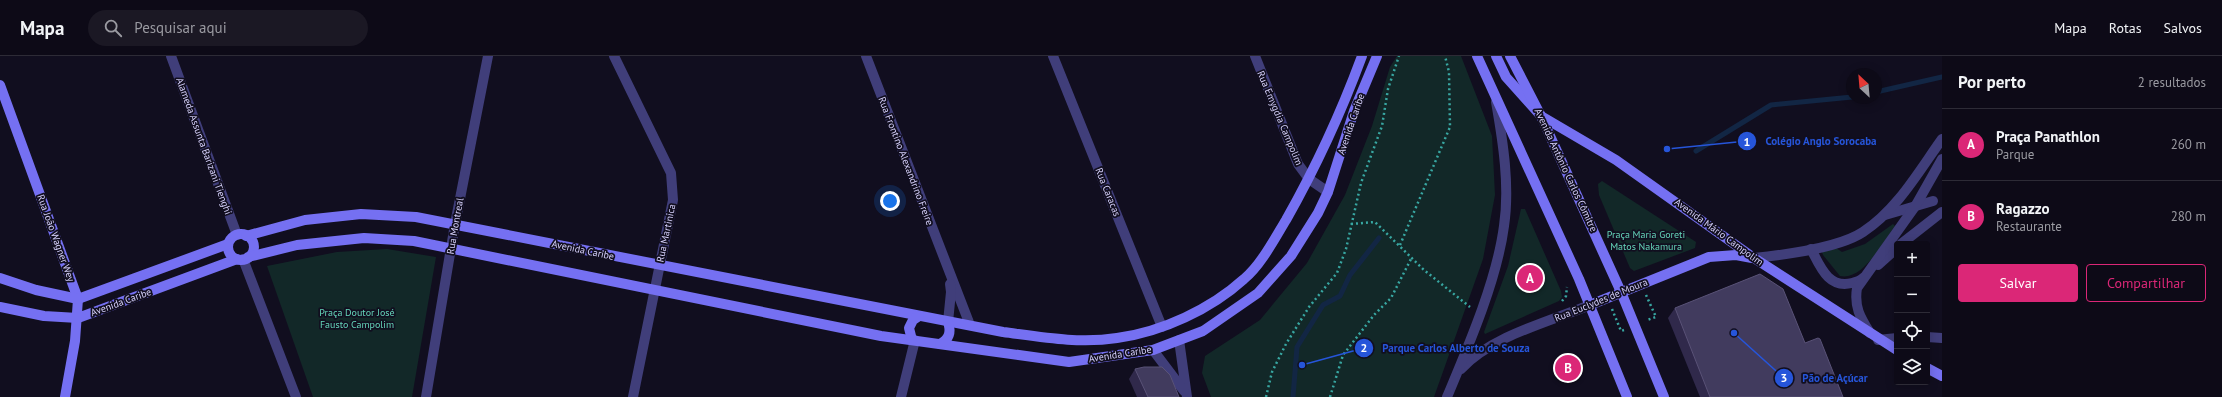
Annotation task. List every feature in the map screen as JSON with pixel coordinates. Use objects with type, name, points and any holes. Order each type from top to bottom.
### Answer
[{"type":"street","name":"Alameda Assunta Barizani Tienghi","points":[[171,56],[241,235]]},
{"type":"street","name":"Rua Montreal","points":[[426,397],[451,249],[488,56]]},
{"type":"street","name":"Rua Martinica","points":[[614,56],[671,174],[673,200],[633,397]]},
{"type":"street","name":"Rua Frontino Alexandrino Freire","points":[[866,56],[970,325]]},
{"type":"street","name":"Rua Caracas","points":[[1053,56],[1162,327]]},
{"type":"street","name":"Rua Emygdia Campolim","points":[[1254,56],[1298,164],[1309,179]]},
{"type":"street","name":"Avenida Caribe","points":[[241,235],[305,220],[361,214],[416,217],[659,266],[1003,332],[1069,341],[1118,338],[1162,327],[1196,313],[1245,279],[1272,243],[1309,179],[1345,101],[1362,56]]},
{"type":"street","name":"Avenida Caribe","points":[[0,307],[44,316],[78,318],[243,259],[297,245],[364,238],[414,241],[881,336],[1069,362],[1153,350],[1203,331],[1258,293],[1291,256],[1318,213],[1328,192],[1354,111],[1377,56]]},
{"type":"street","points":[[1477,56],[1579,279],[1627,397]]},
{"type":"street","points":[[1496,56],[1506,77],[1541,116]]},
{"type":"street","name":"Avenida Antônio Carlos Cômitre","points":[[1510,56],[1541,116],[1621,292],[1664,397]]},
{"type":"street","name":"Rua João Wagner Wey","points":[[0,85],[78,299],[78,318],[65,397]]},
{"type":"street","points":[[1447,397],[1479,315],[1495,267],[1504,226],[1506,186],[1502,135],[1496,98]]},
{"type":"street","name":"Avenida Mário Campolim","points":[[1541,116],[1616,160],[1754,258],[1874,337],[1895,349]]},
{"type":"street","points":[[1754,258],[1790,254],[1811,249],[1852,237],[1863,232],[1895,204],[1942,139]]},
{"type":"street","points":[[1894,338],[1874,337],[1857,311],[1855,300],[1860,281],[1916,206],[1942,159]]},
{"type":"street","points":[[1309,179],[1328,192]]},
{"type":"street","points":[[1928,185],[1928,194],[1938,200]]},
{"type":"street","points":[[1883,215],[1938,200]]},
{"type":"street","points":[[1905,241],[1942,212]]},
{"type":"street","points":[[243,259],[252,252],[253,244],[241,235],[228,244],[229,252],[243,259],[296,397]]},
{"type":"street","name":"Avenida Caribe","points":[[0,278],[36,290],[78,299],[228,244]]},
{"type":"street","points":[[1811,249],[1827,277],[1834,283],[1848,284],[1860,281],[1894,251]]},
{"type":"street","name":"Rua Euclydes de Moura","points":[[1458,371],[1472,356],[1488,346],[1709,257],[1736,255],[1754,258]]},
{"type":"street","name":"Rua Frontino Alexandrino Freire","points":[[947,265],[951,292],[948,322]]},
{"type":"street","points":[[901,397],[914,340],[909,328],[912,320],[919,316]]},
{"type":"street","points":[[940,344],[949,336],[950,328],[948,322]]},
{"type":"street","points":[[1930,337],[1942,338]]},
{"type":"street","points":[[1180,340],[1186,394]]},
{"type":"street","points":[[1153,350],[1186,394]]},
{"type":"street","points":[[1930,370],[1942,376]]},
{"type":"path","points":[[1266,397],[1272,372],[1286,344],[1309,307],[1337,273],[1346,249],[1361,184],[1382,126],[1388,89],[1399,56]]},
{"type":"path","points":[[1400,245],[1450,127],[1449,72],[1445,56]]},
{"type":"path","points":[[1351,224],[1375,222],[1412,257],[1479,315]]},
{"type":"path","points":[[1330,397],[1343,355],[1374,315],[1391,298],[1412,257]]},
{"type":"path","points":[[1555,319],[1551,309],[1566,296],[1567,286],[1579,279]]},
{"type":"path","points":[[1635,325],[1656,317],[1641,284]]},
{"type":"green space","points":[[1397,56],[1461,56],[1492,136],[1495,195],[1483,259],[1434,397],[1211,397],[1202,373],[1205,356],[1260,320],[1307,263],[1345,195],[1372,126],[1390,67]]},
{"type":"green space","name":"Praça Maria Goreti Matos Nakamura","points":[[1602,181],[1696,242],[1695,248],[1634,271],[1630,268],[1599,195],[1598,184]]},
{"type":"green space","points":[[1521,209],[1525,209],[1561,291],[1562,297],[1559,301],[1485,334],[1484,332],[1508,266]]},
{"type":"green space","points":[[1893,224],[1895,226],[1872,259],[1857,273],[1848,276],[1840,276],[1823,255],[1822,252],[1836,248],[1842,252],[1865,244]]},
{"type":"green space","name":"Praça Doutor José Fausto Campolim","points":[[387,249],[436,257],[412,397],[313,397],[267,266],[337,252]]},
{"type":"building","points":[[1760,274],[1783,289],[1805,343],[1818,338],[1820,339],[1843,397],[1710,397],[1675,308]]},
{"type":"building","points":[[1144,367],[1162,367],[1170,375],[1179,397],[1148,397],[1135,369]]},
{"type":"waterway","points":[[1882,91],[1942,77]]},
{"type":"waterway","points":[[1696,151],[1771,105],[1846,98]]},
{"type":"waterway","points":[[1293,397],[1297,347],[1323,305],[1340,296],[1350,275],[1379,238]]},
{"type":"place","name":"Colégio Anglo Sorocaba","points":[[1667,149]]},
{"type":"place","name":"Praça Panathlon","points":[[1530,278]]},
{"type":"place","name":"Pão de Açúcar","points":[[1734,333]]},
{"type":"place","name":"Parque Carlos Alberto de Souza","points":[[1302,365]]},
{"type":"place","name":"Ragazzo","points":[[1568,368]]}]
